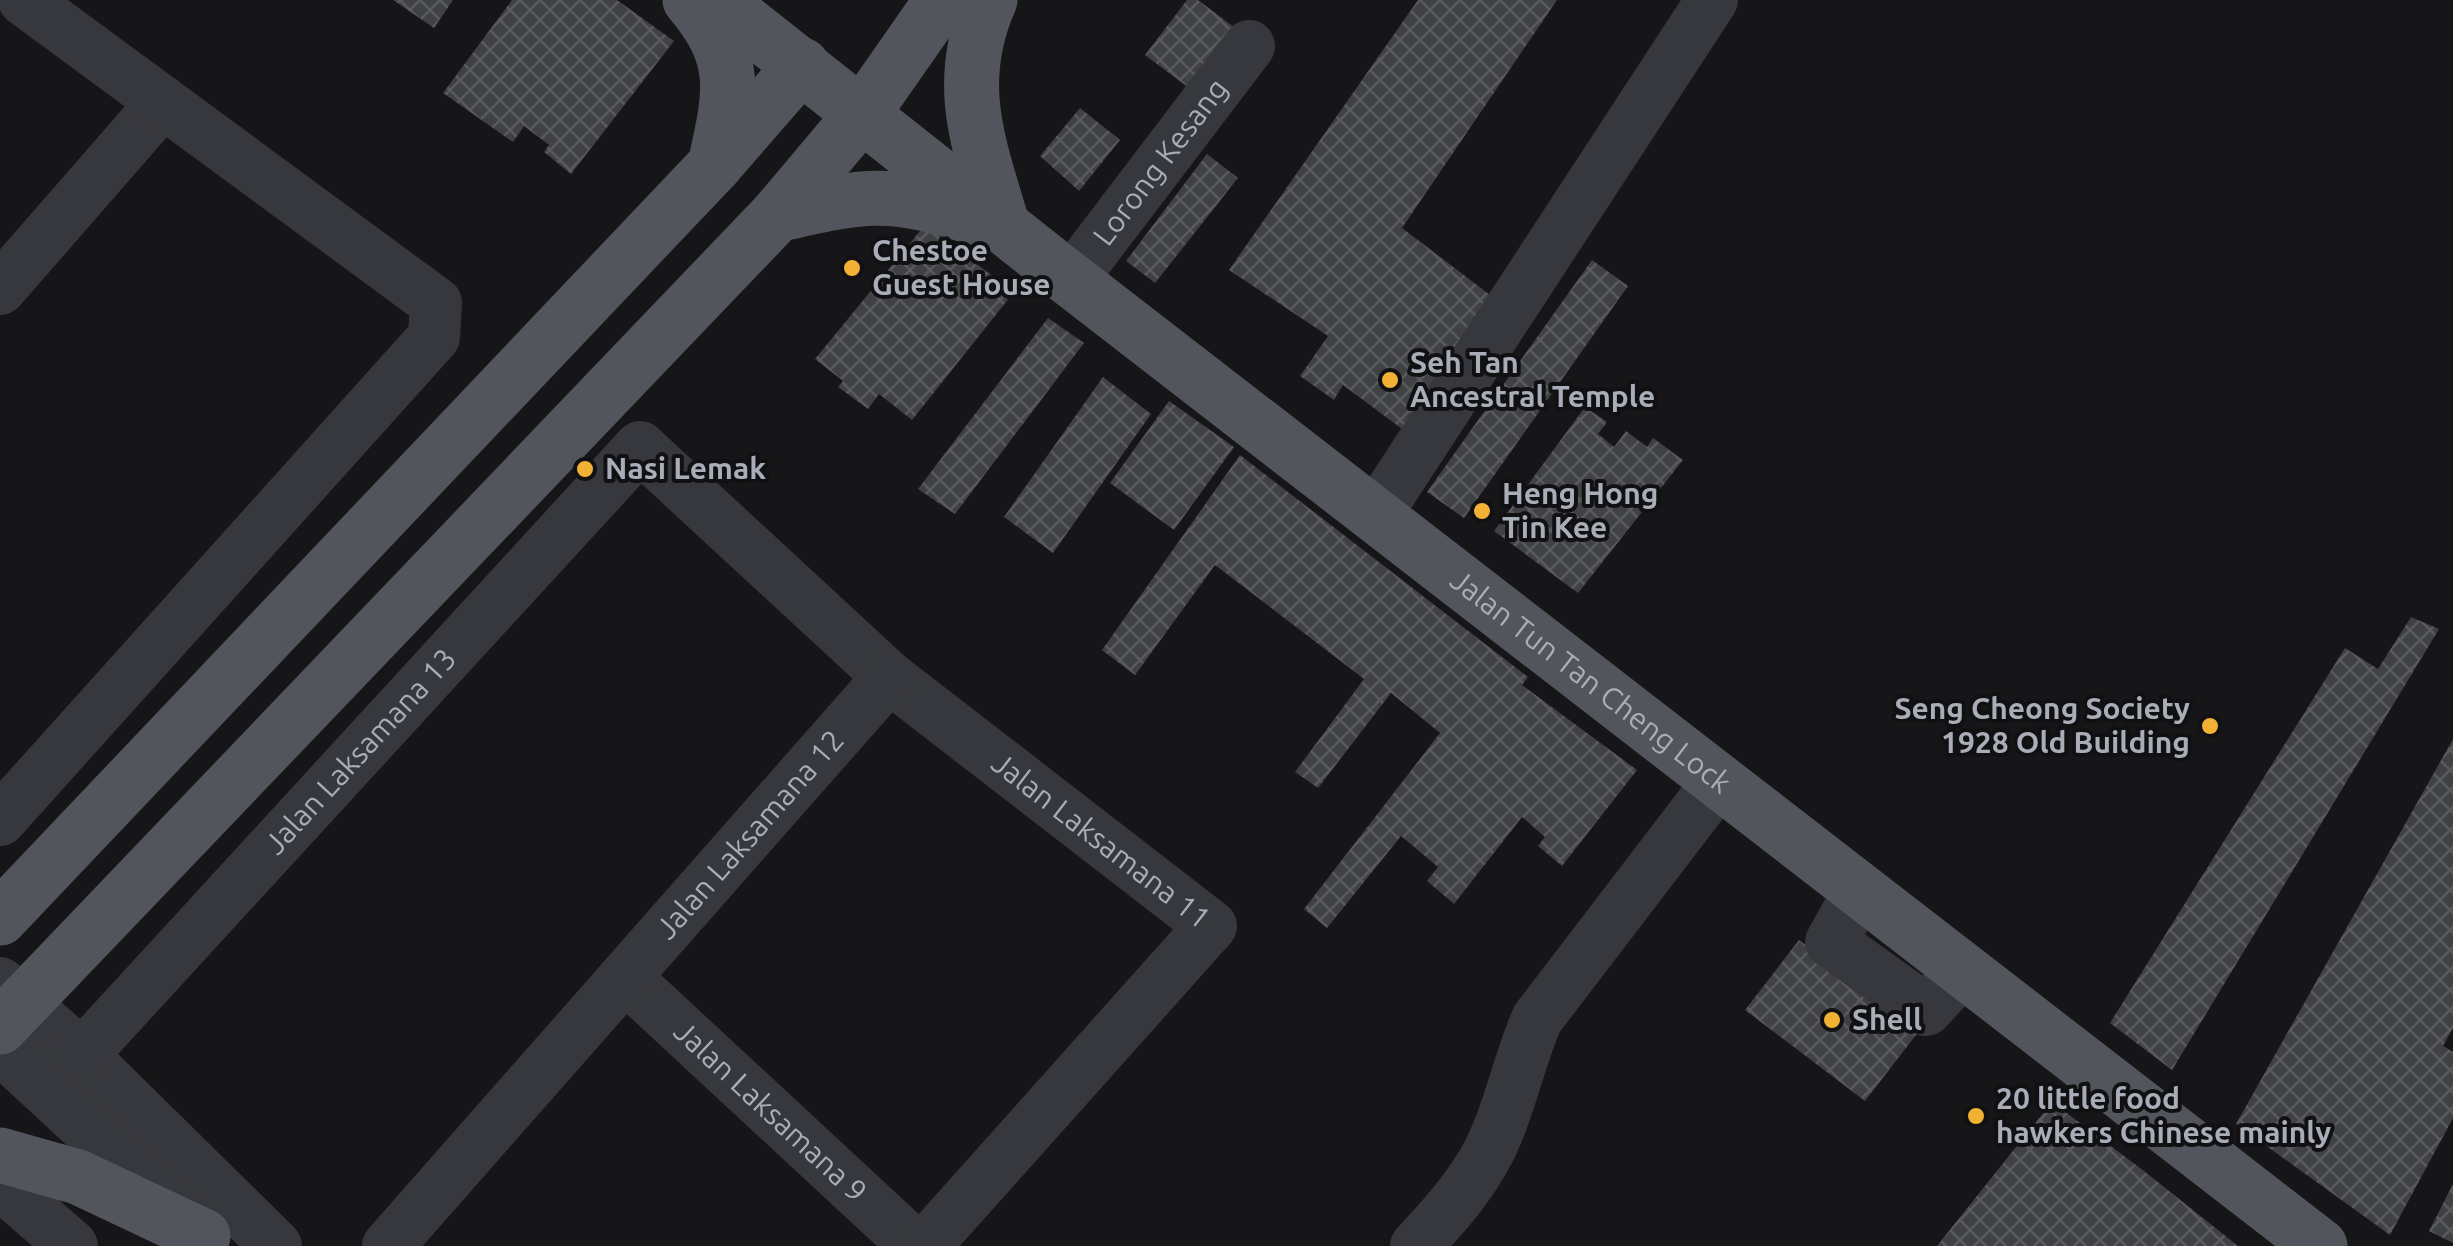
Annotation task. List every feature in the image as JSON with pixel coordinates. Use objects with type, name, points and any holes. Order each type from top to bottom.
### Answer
[{"type":"main road","points":[[690,0],[716,31],[727,71],[726,114],[715,164]]},
{"type":"main road","name":"Jalan Tun Tan Cheng Lock","points":[[718,0],[1003,228],[2320,1246]]},
{"type":"main road","points":[[6,1015],[776,215],[864,113],[942,0]]},
{"type":"main road","points":[[990,0],[976,33],[969,76],[973,124],[1003,228]]},
{"type":"main road","points":[[0,918],[715,164],[802,65]]},
{"type":"main road","points":[[776,215],[878,196],[916,199],[1003,228]]},
{"type":"main road","points":[[4,1180],[78,1177],[210,1241]]},
{"type":"street","points":[[0,820],[434,337],[436,303],[24,0]]},
{"type":"street","points":[[1375,516],[1712,0]]},
{"type":"street","name":"Lorong Kesang","points":[[1071,280],[1250,46]]},
{"type":"street","points":[[0,289],[163,102]]},
{"type":"street","name":"Jalan Laksamana 13","points":[[82,1055],[640,447],[888,677]]},
{"type":"street","name":"Jalan Laksamana 12","points":[[388,1246],[888,677]]},
{"type":"street","name":"Jalan Laksamana 11","points":[[888,677],[1211,926],[925,1246]]},
{"type":"street","points":[[1444,1236],[1498,1131],[1519,1058],[1537,1019],[1719,781]]},
{"type":"street","name":"Jalan Laksamana 9","points":[[625,977],[915,1246]]},
{"type":"street","points":[[6,1015],[82,1055],[276,1246]]},
{"type":"street","points":[[6,1015],[210,1241]]},
{"type":"street","points":[[4,1180],[72,1246]]},
{"type":"building","points":[[393,0],[453,0],[434,28]]},
{"type":"building","points":[[512,0],[617,0],[674,41],[571,174],[544,152],[549,145],[524,126],[513,142],[443,93]]},
{"type":"building","points":[[1187,0],[1198,0],[1243,34],[1197,94],[1145,55]]},
{"type":"building","points":[[1418,0],[1557,0],[1402,228],[1498,301],[1402,429],[1343,385],[1334,400],[1300,376],[1328,336],[1229,270]]},
{"type":"building","points":[[1080,108],[1120,140],[1079,191],[1040,156]]},
{"type":"building","points":[[1207,154],[1238,178],[1155,283],[1126,261]]},
{"type":"building","points":[[925,225],[1014,292],[912,420],[879,394],[868,409],[838,387],[843,381],[815,359]]},
{"type":"building","points":[[1592,260],[1628,286],[1464,518],[1427,492]]},
{"type":"building","points":[[1048,318],[1084,343],[955,514],[918,489]]},
{"type":"building","points":[[1103,377],[1151,414],[1053,553],[1004,517]]},
{"type":"building","points":[[1169,401],[1234,447],[1174,530],[1110,483]]},
{"type":"building","points":[[1585,407],[1607,422],[1598,434],[1614,447],[1626,431],[1647,447],[1653,438],[1683,460],[1578,593],[1494,531]]},
{"type":"building","points":[[1240,455],[1528,677],[1522,685],[1637,770],[1562,866],[1538,846],[1545,837],[1522,817],[1454,904],[1427,881],[1438,867],[1401,836],[1327,928],[1304,909],[1440,733],[1391,693],[1318,788],[1295,772],[1364,679],[1215,565],[1135,675],[1102,650]]},
{"type":"building","points":[[2411,617],[2439,629],[2172,1070],[2110,1023],[2345,648],[2378,669]]},
{"type":"building","points":[[2453,739],[2453,1028],[2443,1046],[2453,1052],[2453,1118],[2390,1235],[2236,1124]]},
{"type":"building","name":"Shell","points":[[1799,940],[1919,1031],[1865,1101],[1745,1010]]},
{"type":"building","points":[[2052,1102],[2144,1171],[2238,1246],[1937,1246]]},
{"type":"building","points":[[2453,1184],[2453,1243],[2429,1231]]},
{"type":"place","name":"Chestoe Guest House","points":[[852,268]]},
{"type":"place","name":"Seh Tan Ancestral Temple","points":[[1390,380]]},
{"type":"place","name":"Nasi Lemak","points":[[585,469]]},
{"type":"place","name":"Heng Hong Tin Kee","points":[[1482,511]]},
{"type":"place","name":"Seng Cheong Society 1928 Old Building","points":[[2210,726]]},
{"type":"place","name":"Shell","points":[[1832,1020]]},
{"type":"place","name":"20 little food hawkers Chinese mainly","points":[[1976,1116]]}]
